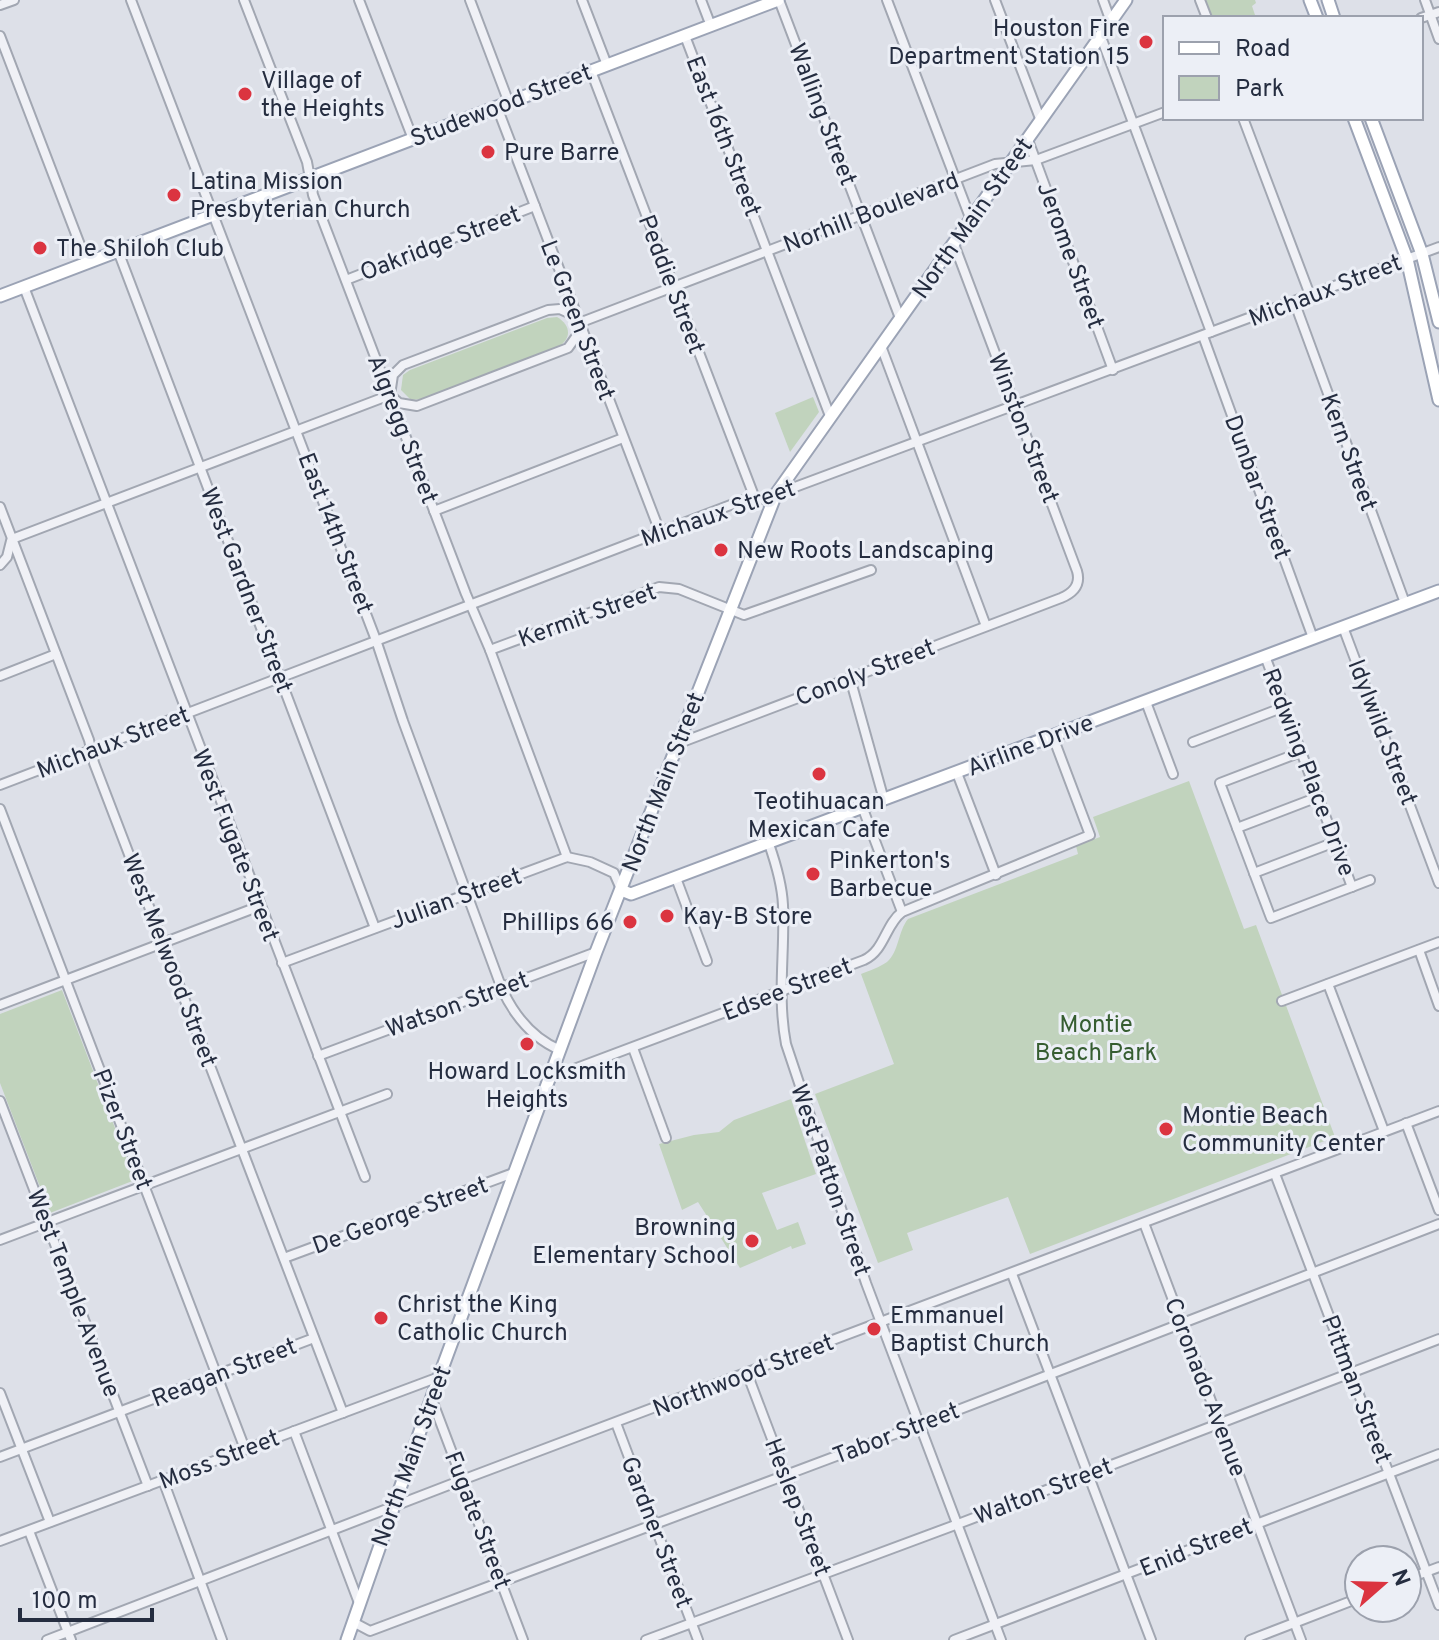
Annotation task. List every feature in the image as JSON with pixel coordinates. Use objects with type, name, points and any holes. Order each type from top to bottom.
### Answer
[{"type":"main road","name":"Studewood Street","points":[[0,296],[778,0]]},
{"type":"main road","name":"North Main Street","points":[[346,1640],[439,1377],[596,952],[776,494],[1126,0]]},
{"type":"main road","points":[[1355,120],[1407,259],[1439,400]]},
{"type":"main road","points":[[1372,120],[1422,254],[1439,322]]},
{"type":"main road","name":"Airline Drive","points":[[621,890],[631,894],[676,878],[1439,591]]},
{"type":"street","points":[[0,5],[14,0]]},
{"type":"street","name":"East 14th Street","points":[[131,0],[297,429],[502,989],[526,1026],[536,1036],[560,1050]]},
{"type":"street","name":"Algregg Street","points":[[244,0],[307,162],[313,195],[567,857]]},
{"type":"street","points":[[359,0],[413,139]]},
{"type":"street","name":"Le Green Street","points":[[470,0],[535,206],[660,532]]},
{"type":"street","points":[[582,0],[607,65]]},
{"type":"street","name":"East 16th Street","points":[[701,0],[711,26]]},
{"type":"street","name":"Walling Street","points":[[778,0],[900,318]]},
{"type":"street","points":[[887,0],[971,220]]},
{"type":"street","points":[[995,0],[1041,121]]},
{"type":"street","points":[[1103,0],[1111,22]]},
{"type":"street","points":[[1425,0],[1439,39]]},
{"type":"street","points":[[0,36],[87,263]]},
{"type":"street","name":"East 16th Street","points":[[685,36],[830,416]]},
{"type":"street","name":"Dunbar Street","points":[[1101,37],[1134,123],[1313,638]]},
{"type":"street","name":"Peddie Street","points":[[591,71],[754,496]]},
{"type":"street","name":"Norhill Boulevard","points":[[579,323],[995,164],[1036,160],[1163,113]]},
{"type":"street","points":[[1244,120],[1310,295]]},
{"type":"street","name":"Jerome Street","points":[[1028,140],[1113,370]]},
{"type":"street","name":"Oakridge Street","points":[[346,280],[535,206]]},
{"type":"street","name":"Winston Street","points":[[954,244],[1078,575],[1073,590],[1052,601]]},
{"type":"street","name":"Michaux Street","points":[[0,785],[754,496],[763,499],[1439,247]]},
{"type":"street","name":"West Gardner Street","points":[[118,251],[375,928]]},
{"type":"street","name":"West Fugate Street","points":[[24,287],[365,1177]]},
{"type":"street","name":"Kern Street","points":[[1294,301],[1405,603]]},
{"type":"street","points":[[548,310],[566,311],[579,323],[576,339],[563,351],[417,406],[399,403],[390,395],[393,375],[403,365],[548,310]]},
{"type":"street","points":[[881,346],[986,626]]},
{"type":"street","points":[[12,539],[390,395]]},
{"type":"street","points":[[434,511],[623,438]]},
{"type":"street","name":"West Melwood Street","points":[[0,507],[92,750],[94,763],[343,1413]]},
{"type":"street","points":[[0,529],[12,539]]},
{"type":"street","points":[[0,565],[7,557],[12,539]]},
{"type":"street","points":[[731,608],[748,614],[871,570]]},
{"type":"street","name":"Kermit Street","points":[[490,650],[659,587],[679,589],[731,608]]},
{"type":"street","name":"Conoly Street","points":[[677,744],[1052,601]]},
{"type":"street","name":"Idylwild Street","points":[[1343,627],[1439,883]]},
{"type":"street","points":[[0,676],[56,654]]},
{"type":"street","name":"Redwing Place Drive","points":[[1265,656],[1352,887]]},
{"type":"street","points":[[850,678],[884,800]]},
{"type":"street","points":[[1146,702],[1173,774]]},
{"type":"street","points":[[1193,742],[1284,707]]},
{"type":"street","points":[[863,809],[902,912],[1090,835],[1053,737]]},
{"type":"street","points":[[1301,752],[1220,783],[1271,918],[1370,880]]},
{"type":"street","points":[[957,773],[996,875]]},
{"type":"street","points":[[1237,828],[1318,797]]},
{"type":"street","name":"Pizer Street","points":[[0,809],[245,1449]]},
{"type":"street","points":[[1254,873],[1335,842]]},
{"type":"street","name":"West Patton Street","points":[[769,844],[783,903],[781,990],[784,1032],[794,1071],[881,1323],[1001,1640]]},
{"type":"street","points":[[567,857],[590,862],[614,873],[621,890]]},
{"type":"street","name":"Julian Street","points":[[282,963],[567,857]]},
{"type":"street","points":[[676,878],[707,961]]},
{"type":"street","points":[[0,1005],[260,906]]},
{"type":"street","name":"Edsee Street","points":[[550,1078],[870,957],[880,947],[895,917],[902,912]]},
{"type":"street","points":[[1282,1001],[1439,942]]},
{"type":"street","points":[[1419,950],[1439,1006]]},
{"type":"street","name":"Watson Street","points":[[318,1056],[596,952]]},
{"type":"street","points":[[1328,984],[1384,1131]]},
{"type":"street","points":[[633,1048],[666,1138]]},
{"type":"street","points":[[0,1240],[387,1094]]},
{"type":"street","name":"West Temple Avenue","points":[[0,1101],[148,1486]]},
{"type":"street","name":"Northwood Street","points":[[47,1640],[69,1636],[331,1530],[1439,1111]]},
{"type":"street","points":[[1406,1123],[1439,1210]]},
{"type":"street","name":"De George Street","points":[[284,1258],[516,1172]]},
{"type":"street","name":"Pittman Street","points":[[1275,1174],[1439,1605]]},
{"type":"street","name":"Coronado Avenue","points":[[1144,1223],[1301,1640]]},
{"type":"street","name":"Tabor Street","points":[[353,1622],[372,1636],[501,1581],[919,1425],[1439,1224]]},
{"type":"street","points":[[1012,1274],[1151,1640]]},
{"type":"street","name":"Reagan Street","points":[[0,1457],[314,1338]]},
{"type":"street","name":"Walton Street","points":[[646,1640],[1439,1339]]},
{"type":"street","name":"Heslep Street","points":[[747,1373],[848,1640]]},
{"type":"street","name":"Moss Street","points":[[0,1541],[439,1377]]},
{"type":"street","points":[[0,1393],[50,1522]]},
{"type":"street","name":"Fugate Street","points":[[432,1400],[523,1640]]},
{"type":"street","name":"Gardner Street","points":[[616,1423],[698,1640]]},
{"type":"street","points":[[294,1431],[359,1603]]},
{"type":"street","name":"Enid Street","points":[[954,1640],[1439,1454]]},
{"type":"street","points":[[163,1480],[222,1640]]},
{"type":"street","points":[[29,1531],[69,1636]]},
{"type":"street","points":[[1423,1573],[1439,1567]]},
{"type":"street","points":[[1250,1640],[1343,1604]]},
{"type":"green space","points":[[1206,0],[1255,0],[1256,3],[1252,6],[1255,16],[1211,16]]},
{"type":"green space","points":[[557,317],[568,332],[566,340],[558,347],[421,399],[411,400],[401,390],[403,375],[410,370],[547,318]]},
{"type":"green space","points":[[813,397],[819,412],[790,452],[775,413]]},
{"type":"green space","name":"Montie Beach Park","points":[[1189,781],[1244,929],[1256,925],[1335,1137],[1030,1254],[1008,1197],[907,1233],[913,1250],[878,1263],[815,1094],[894,1064],[861,974],[891,958],[908,919],[1078,854],[1076,846],[1100,837],[1093,817]]},
{"type":"green space","points":[[62,990],[135,1180],[50,1213],[0,1083],[0,1014]]},
{"type":"green space","points":[[791,1099],[816,1174],[762,1193],[777,1230],[798,1222],[806,1244],[792,1249],[791,1246],[740,1268],[698,1202],[682,1210],[659,1144],[719,1132],[734,1120]]},
{"type":"place","name":"Houston Fire Department Station 15","points":[[1146,42]]},
{"type":"place","name":"Village of the Heights","points":[[245,94]]},
{"type":"place","name":"Pure Barre","points":[[488,152]]},
{"type":"place","name":"Latina Mission Presbyterian Church","points":[[174,195]]},
{"type":"place","name":"The Shiloh Club","points":[[40,248]]},
{"type":"place","name":"New Roots Landscaping","points":[[721,550]]},
{"type":"place","name":"Teotihuacan Mexican Cafe","points":[[819,774]]},
{"type":"place","name":"Pinkerton's Barbecue","points":[[813,874]]},
{"type":"place","name":"Kay-B Store","points":[[667,916]]},
{"type":"place","name":"Phillips 66","points":[[630,922]]},
{"type":"place","name":"Howard Locksmith Heights","points":[[527,1044]]},
{"type":"place","name":"Montie Beach Community Center","points":[[1166,1129]]},
{"type":"place","name":"Browning Elementary School","points":[[752,1241]]},
{"type":"place","name":"Christ the King Catholic Church","points":[[381,1318]]},
{"type":"place","name":"Emmanuel Baptist Church","points":[[874,1329]]}]
